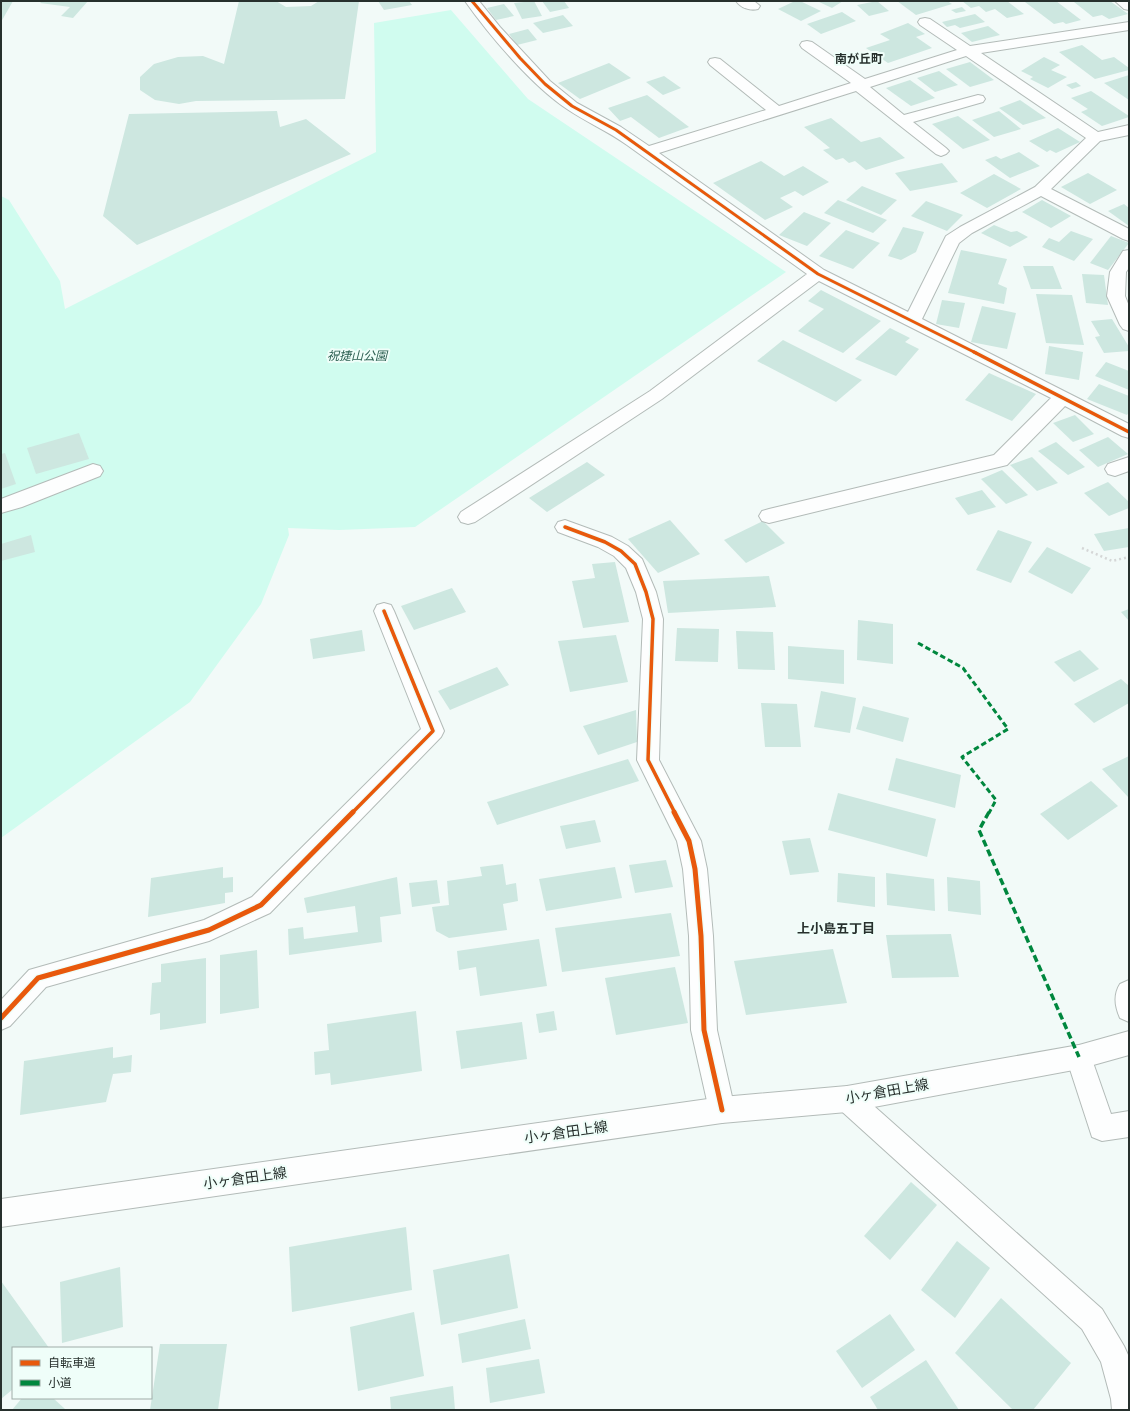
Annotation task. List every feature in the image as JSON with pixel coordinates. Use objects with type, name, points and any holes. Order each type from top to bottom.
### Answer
[{"type":"street","points":[[472,1],[495,30],[545,84],[572,106],[616,130],[818,274],[1063,397],[1129,432]]},
{"type":"street","points":[[1122,1],[1129,6]]},
{"type":"street","points":[[925,22],[1095,138]]},
{"type":"street","points":[[647,152],[862,86],[968,51],[1129,26]]},
{"type":"street","points":[[807,45],[862,86],[940,151]]},
{"type":"street","points":[[715,62],[778,112]]},
{"type":"street","points":[[902,120],[978,99]]},
{"type":"street","points":[[912,322],[952,240],[966,230],[1041,190],[1095,138],[1129,130]]},
{"type":"street","points":[[1041,190],[1129,236]]},
{"type":"street","points":[[1129,255],[1118,272],[1116,296],[1129,325]]},
{"type":"street","points":[[468,517],[656,395],[818,274]]},
{"type":"street","points":[[770,516],[1000,460],[1063,397]]},
{"type":"street","points":[[1,506],[15,502],[93,471]]},
{"type":"street","points":[[565,527],[605,542],[621,551],[635,564],[646,592],[652,619],[648,760],[689,841],[691,848],[695,869],[701,936],[704,1030],[722,1110]]},
{"type":"street","points":[[1,1018],[38,978],[209,930],[261,905],[433,731],[384,611]]},
{"type":"street","points":[[1129,992],[1129,1010]]},
{"type":"street","name":"小ヶ倉田上線","points":[[1,1213],[37,1210],[722,1110],[847,1099],[1079,1057],[1129,1043]]},
{"type":"street","points":[[1079,1057],[1102,1128],[1129,1124]]},
{"type":"street","points":[[847,1099],[1092,1318],[1114,1356],[1126,1399],[1127,1410]]},
{"type":"path","points":[[1082,548],[1112,561],[1129,557]]},
{"type":"green space","name":"祝捷山公園","points":[[451,10],[528,99],[786,272],[415,527],[339,530],[288,528],[289,535],[261,604],[190,702],[1,838],[1,196],[9,200],[60,281],[65,309],[376,152],[374,23]]},
{"type":"building","points":[[1,1],[13,1],[1,22]]},
{"type":"building","points":[[42,1],[88,1],[73,18],[61,16],[70,7],[40,3]]},
{"type":"building","points":[[239,1],[276,1],[286,7],[311,6],[319,1],[359,1],[345,99],[196,101],[179,104],[155,100],[140,90],[140,77],[154,64],[178,57],[203,56],[224,64]]},
{"type":"building","points":[[378,1],[409,1],[412,5],[384,10]]},
{"type":"building","points":[[534,1],[542,16],[522,19],[514,3]]},
{"type":"building","points":[[542,1],[564,1],[569,8],[550,12]]},
{"type":"building","points":[[795,1],[800,1],[821,11],[801,21],[778,9]]},
{"type":"building","points":[[817,1],[843,1],[832,8]]},
{"type":"building","points":[[877,1],[889,11],[869,16],[857,5]]},
{"type":"building","points":[[897,1],[947,1],[952,4],[916,15]]},
{"type":"building","points":[[962,1],[1007,1],[1024,14],[1007,18],[995,9],[986,12],[979,6],[971,8]]},
{"type":"building","points":[[1056,1],[1081,20],[1066,24],[1063,22],[1054,24],[1025,2]]},
{"type":"building","points":[[1076,1],[1110,1],[1128,14],[1109,19],[1102,15],[1093,17],[1074,2],[1077,2]]},
{"type":"building","points":[[504,4],[514,16],[496,20],[487,8]]},
{"type":"building","points":[[962,7],[966,11],[956,13],[951,10]]},
{"type":"building","points":[[842,12],[856,21],[821,34],[807,24]]},
{"type":"building","points":[[975,14],[985,22],[960,28],[955,25],[947,27],[942,22]]},
{"type":"building","points":[[563,15],[573,26],[543,33],[533,23]]},
{"type":"building","points":[[908,23],[925,34],[916,37],[932,48],[888,63],[866,48],[890,40],[880,34]]},
{"type":"building","points":[[988,26],[1000,35],[972,42],[961,33]]},
{"type":"building","points":[[528,29],[537,40],[517,45],[509,34]]},
{"type":"building","points":[[1082,45],[1102,60],[1114,57],[1129,68],[1129,70],[1095,79],[1059,52]]},
{"type":"building","points":[[1044,57],[1060,65],[1051,70],[1067,77],[1048,88],[1030,79],[1033,77],[1021,71]]},
{"type":"building","points":[[970,62],[994,80],[970,87],[946,69]]},
{"type":"building","points":[[609,63],[631,78],[580,99],[558,83]]},
{"type":"building","points":[[939,71],[958,85],[935,92],[917,78]]},
{"type":"building","points":[[1129,75],[1129,100],[1104,83]]},
{"type":"building","points":[[664,76],[681,88],[663,95],[646,82]]},
{"type":"building","points":[[910,80],[935,98],[911,106],[886,88]]},
{"type":"building","points":[[1076,82],[1081,86],[1072,89],[1066,85]]},
{"type":"building","points":[[1091,91],[1129,117],[1102,126],[1081,112],[1088,109],[1071,98]]},
{"type":"building","points":[[647,95],[689,127],[659,138],[631,117],[620,121],[608,108]]},
{"type":"building","points":[[1020,100],[1046,118],[1023,125],[999,108]]},
{"type":"building","points":[[277,111],[280,127],[306,119],[351,154],[137,245],[103,216],[129,114]]},
{"type":"building","points":[[999,111],[1021,129],[994,137],[972,120]]},
{"type":"building","points":[[958,116],[990,140],[963,149],[932,124]]},
{"type":"building","points":[[831,118],[861,142],[880,137],[905,158],[866,170],[855,161],[849,163],[843,158],[836,160],[823,150],[830,148],[804,127]]},
{"type":"building","points":[[1058,128],[1080,142],[1056,153],[1050,150],[1047,152],[1029,141]]},
{"type":"building","points":[[1019,152],[1040,166],[1010,178],[985,160],[996,156],[1001,159]]},
{"type":"building","points":[[761,161],[784,176],[803,166],[829,182],[803,196],[795,191],[780,198],[793,207],[765,220],[713,183]]},
{"type":"building","points":[[942,163],[958,182],[910,191],[895,173]]},
{"type":"building","points":[[1088,173],[1117,190],[1090,204],[1061,187]]},
{"type":"building","points":[[994,174],[1021,189],[987,208],[960,193]]},
{"type":"building","points":[[862,186],[897,200],[881,215],[846,200]]},
{"type":"building","points":[[838,200],[887,220],[873,233],[824,213]]},
{"type":"building","points":[[1042,200],[1071,216],[1051,228],[1022,212]]},
{"type":"building","points":[[926,201],[963,215],[947,231],[911,216]]},
{"type":"building","points":[[1124,204],[1129,208],[1129,226],[1108,211]]},
{"type":"building","points":[[804,212],[831,223],[807,246],[779,235]]},
{"type":"building","points":[[994,225],[1011,232],[1017,231],[1028,237],[1010,247],[981,233]]},
{"type":"building","points":[[903,227],[924,232],[916,252],[901,260],[888,256]]},
{"type":"building","points":[[846,230],[880,243],[853,269],[819,256]]},
{"type":"building","points":[[1071,231],[1093,239],[1074,261],[1042,247],[1049,238],[1059,242]]},
{"type":"building","points":[[1111,236],[1129,243],[1108,270],[1090,263]]},
{"type":"building","points":[[961,250],[1007,259],[998,284],[1007,288],[1004,304],[948,293]]},
{"type":"building","points":[[1023,266],[1053,266],[1062,289],[1031,289]]},
{"type":"building","points":[[1082,274],[1104,275],[1108,305],[1086,303]]},
{"type":"building","points":[[821,290],[881,321],[843,353],[798,331],[824,309],[808,301]]},
{"type":"building","points":[[1036,294],[1072,295],[1084,345],[1046,343]]},
{"type":"building","points":[[942,300],[965,303],[959,328],[936,324]]},
{"type":"building","points":[[982,306],[1016,313],[1007,349],[971,342]]},
{"type":"building","points":[[1112,319],[1129,347],[1129,351],[1104,353],[1095,337],[1100,336],[1091,321]]},
{"type":"building","points":[[890,328],[910,338],[905,342],[919,349],[896,376],[855,359]]},
{"type":"building","points":[[783,340],[862,380],[836,402],[757,361]]},
{"type":"building","points":[[1049,346],[1083,352],[1079,380],[1045,374]]},
{"type":"building","points":[[1106,362],[1129,371],[1129,390],[1095,376]]},
{"type":"building","points":[[989,373],[1036,394],[1012,421],[965,400]]},
{"type":"building","points":[[1099,384],[1129,396],[1129,412],[1127,415],[1087,399]]},
{"type":"building","points":[[1075,415],[1094,434],[1073,442],[1053,423]]},
{"type":"building","points":[[79,433],[89,459],[36,474],[27,448]]},
{"type":"building","points":[[1108,437],[1128,454],[1098,467],[1079,450]]},
{"type":"building","points":[[1056,442],[1085,467],[1068,475],[1038,451]]},
{"type":"building","points":[[5,453],[16,484],[1,489],[1,454]]},
{"type":"building","points":[[1032,457],[1058,483],[1037,491],[1010,465]]},
{"type":"building","points":[[587,462],[605,475],[547,512],[529,498]]},
{"type":"building","points":[[1002,470],[1028,495],[1006,504],[981,479]]},
{"type":"building","points":[[1108,482],[1129,502],[1129,508],[1109,516],[1084,493]]},
{"type":"building","points":[[982,490],[996,507],[968,515],[955,498]]},
{"type":"building","points":[[670,520],[700,554],[658,573],[628,539]]},
{"type":"building","points":[[763,521],[785,543],[746,563],[724,540]]},
{"type":"building","points":[[1129,528],[1129,547],[1104,551],[1094,534]]},
{"type":"building","points":[[998,530],[1032,542],[1011,583],[976,570]]},
{"type":"building","points":[[31,535],[35,552],[1,561],[1,544]]},
{"type":"building","points":[[1047,547],[1091,568],[1072,594],[1028,572]]},
{"type":"building","points":[[615,562],[629,622],[583,628],[572,581],[595,578],[592,564]]},
{"type":"building","points":[[769,576],[776,607],[668,613],[663,581]]},
{"type":"building","points":[[452,588],[466,612],[414,630],[401,606]]},
{"type":"building","points":[[1129,609],[1129,621],[1121,612]]},
{"type":"building","points":[[858,620],[893,624],[893,664],[857,660]]},
{"type":"building","points":[[677,628],[719,629],[718,662],[675,661]]},
{"type":"building","points":[[362,630],[365,651],[313,659],[310,639]]},
{"type":"building","points":[[736,631],[773,632],[775,670],[738,669]]},
{"type":"building","points":[[616,635],[628,682],[570,692],[558,641]]},
{"type":"building","points":[[788,646],[844,650],[844,684],[788,679]]},
{"type":"building","points":[[1080,650],[1099,669],[1074,682],[1054,662]]},
{"type":"building","points":[[497,667],[509,685],[450,710],[438,691]]},
{"type":"building","points":[[1121,679],[1129,686],[1129,703],[1094,723],[1074,704]]},
{"type":"building","points":[[821,691],[856,698],[850,733],[814,727]]},
{"type":"building","points":[[761,703],[797,704],[801,747],[765,747]]},
{"type":"building","points":[[863,706],[909,718],[903,742],[856,729]]},
{"type":"building","points":[[636,710],[637,742],[598,755],[583,726]]},
{"type":"building","points":[[1129,756],[1129,798],[1102,769]]},
{"type":"building","points":[[896,758],[961,775],[955,808],[888,790]]},
{"type":"building","points":[[628,759],[639,781],[497,825],[487,802]]},
{"type":"building","points":[[1091,781],[1118,806],[1068,840],[1040,814]]},
{"type":"building","points":[[838,793],[936,819],[927,857],[828,830]]},
{"type":"building","points":[[595,820],[601,842],[566,849],[560,826]]},
{"type":"building","points":[[810,838],[819,872],[790,875],[782,841]]},
{"type":"building","points":[[666,860],[673,887],[635,893],[629,865]]},
{"type":"building","points":[[503,864],[506,885],[516,883],[518,901],[503,904],[507,930],[449,938],[436,931],[432,907],[449,905],[447,881],[482,876],[480,867]]},
{"type":"building","points":[[223,867],[223,878],[233,877],[233,892],[225,893],[225,903],[148,917],[151,878]]},
{"type":"building","points":[[615,867],[622,898],[546,911],[539,879]]},
{"type":"building","points":[[838,873],[875,877],[875,907],[837,902]]},
{"type":"building","points":[[886,873],[934,879],[935,911],[887,905]]},
{"type":"building","points":[[397,877],[401,914],[380,917],[382,942],[289,955],[288,929],[303,927],[304,939],[358,932],[355,906],[307,913],[304,898]]},
{"type":"building","points":[[947,877],[980,881],[981,915],[948,911]]},
{"type":"building","points":[[437,880],[440,903],[412,907],[409,883]]},
{"type":"building","points":[[671,913],[680,956],[562,972],[555,928]]},
{"type":"building","points":[[951,934],[959,977],[892,978],[886,935]]},
{"type":"building","points":[[539,939],[547,986],[480,996],[476,967],[459,970],[457,951]]},
{"type":"building","points":[[833,949],[847,1003],[746,1015],[734,961]]},
{"type":"building","points":[[257,950],[259,1008],[220,1014],[220,955]]},
{"type":"building","points":[[206,958],[206,1023],[160,1030],[160,1013],[150,1015],[152,983],[161,982],[161,964]]},
{"type":"building","points":[[675,967],[688,1023],[616,1035],[605,978]]},
{"type":"building","points":[[416,1011],[422,1071],[331,1085],[330,1073],[315,1075],[314,1052],[329,1050],[327,1024]]},
{"type":"building","points":[[554,1011],[557,1030],[539,1033],[536,1014]]},
{"type":"building","points":[[522,1022],[527,1059],[461,1069],[456,1031]]},
{"type":"building","points":[[113,1047],[113,1058],[132,1055],[131,1072],[113,1074],[106,1102],[20,1115],[24,1061]]},
{"type":"building","points":[[911,1182],[937,1205],[890,1260],[864,1236]]},
{"type":"building","points":[[406,1227],[412,1290],[292,1312],[289,1247]]},
{"type":"building","points":[[957,1241],[990,1268],[955,1318],[921,1290]]},
{"type":"building","points":[[509,1254],[518,1308],[441,1325],[433,1270]]},
{"type":"building","points":[[120,1267],[123,1327],[62,1343],[60,1282]]},
{"type":"building","points":[[1,1281],[48,1347],[12,1347],[12,1390],[1,1399]]},
{"type":"building","points":[[1001,1298],[1071,1363],[1033,1410],[1013,1410],[955,1353]]},
{"type":"building","points":[[414,1312],[424,1376],[358,1391],[350,1327]]},
{"type":"building","points":[[890,1314],[915,1350],[862,1388],[836,1351]]},
{"type":"building","points":[[525,1319],[531,1349],[462,1363],[458,1334]]},
{"type":"building","points":[[160,1344],[227,1344],[218,1410],[150,1410]]},
{"type":"building","points":[[539,1359],[545,1393],[490,1403],[486,1368]]},
{"type":"building","points":[[926,1360],[959,1410],[878,1410],[870,1397]]},
{"type":"building","points":[[453,1386],[455,1410],[391,1410],[390,1397]]},
{"type":"building","points":[[21,1399],[54,1399],[65,1409],[64,1410],[12,1410]]},
{"type":"marked path","points":[[918,643],[963,668],[1008,729],[962,757],[996,800],[979,830],[1079,1057]]},
{"type":"cycle path","points":[[472,1],[520,58],[545,84],[572,106],[616,130],[818,274],[1063,397],[1129,432]]},
{"type":"cycle path","points":[[565,527],[605,542],[621,551],[635,564],[646,592],[653,619],[648,760],[689,841],[695,869],[701,936],[704,1030],[722,1110]]},
{"type":"cycle path","points":[[1,1018],[38,978],[209,930],[261,905],[433,731],[384,611]]},
{"type":"district","name":"南が丘町","points":[[859,59]]},
{"type":"district","name":"上小島五丁目","points":[[836,928]]}]
